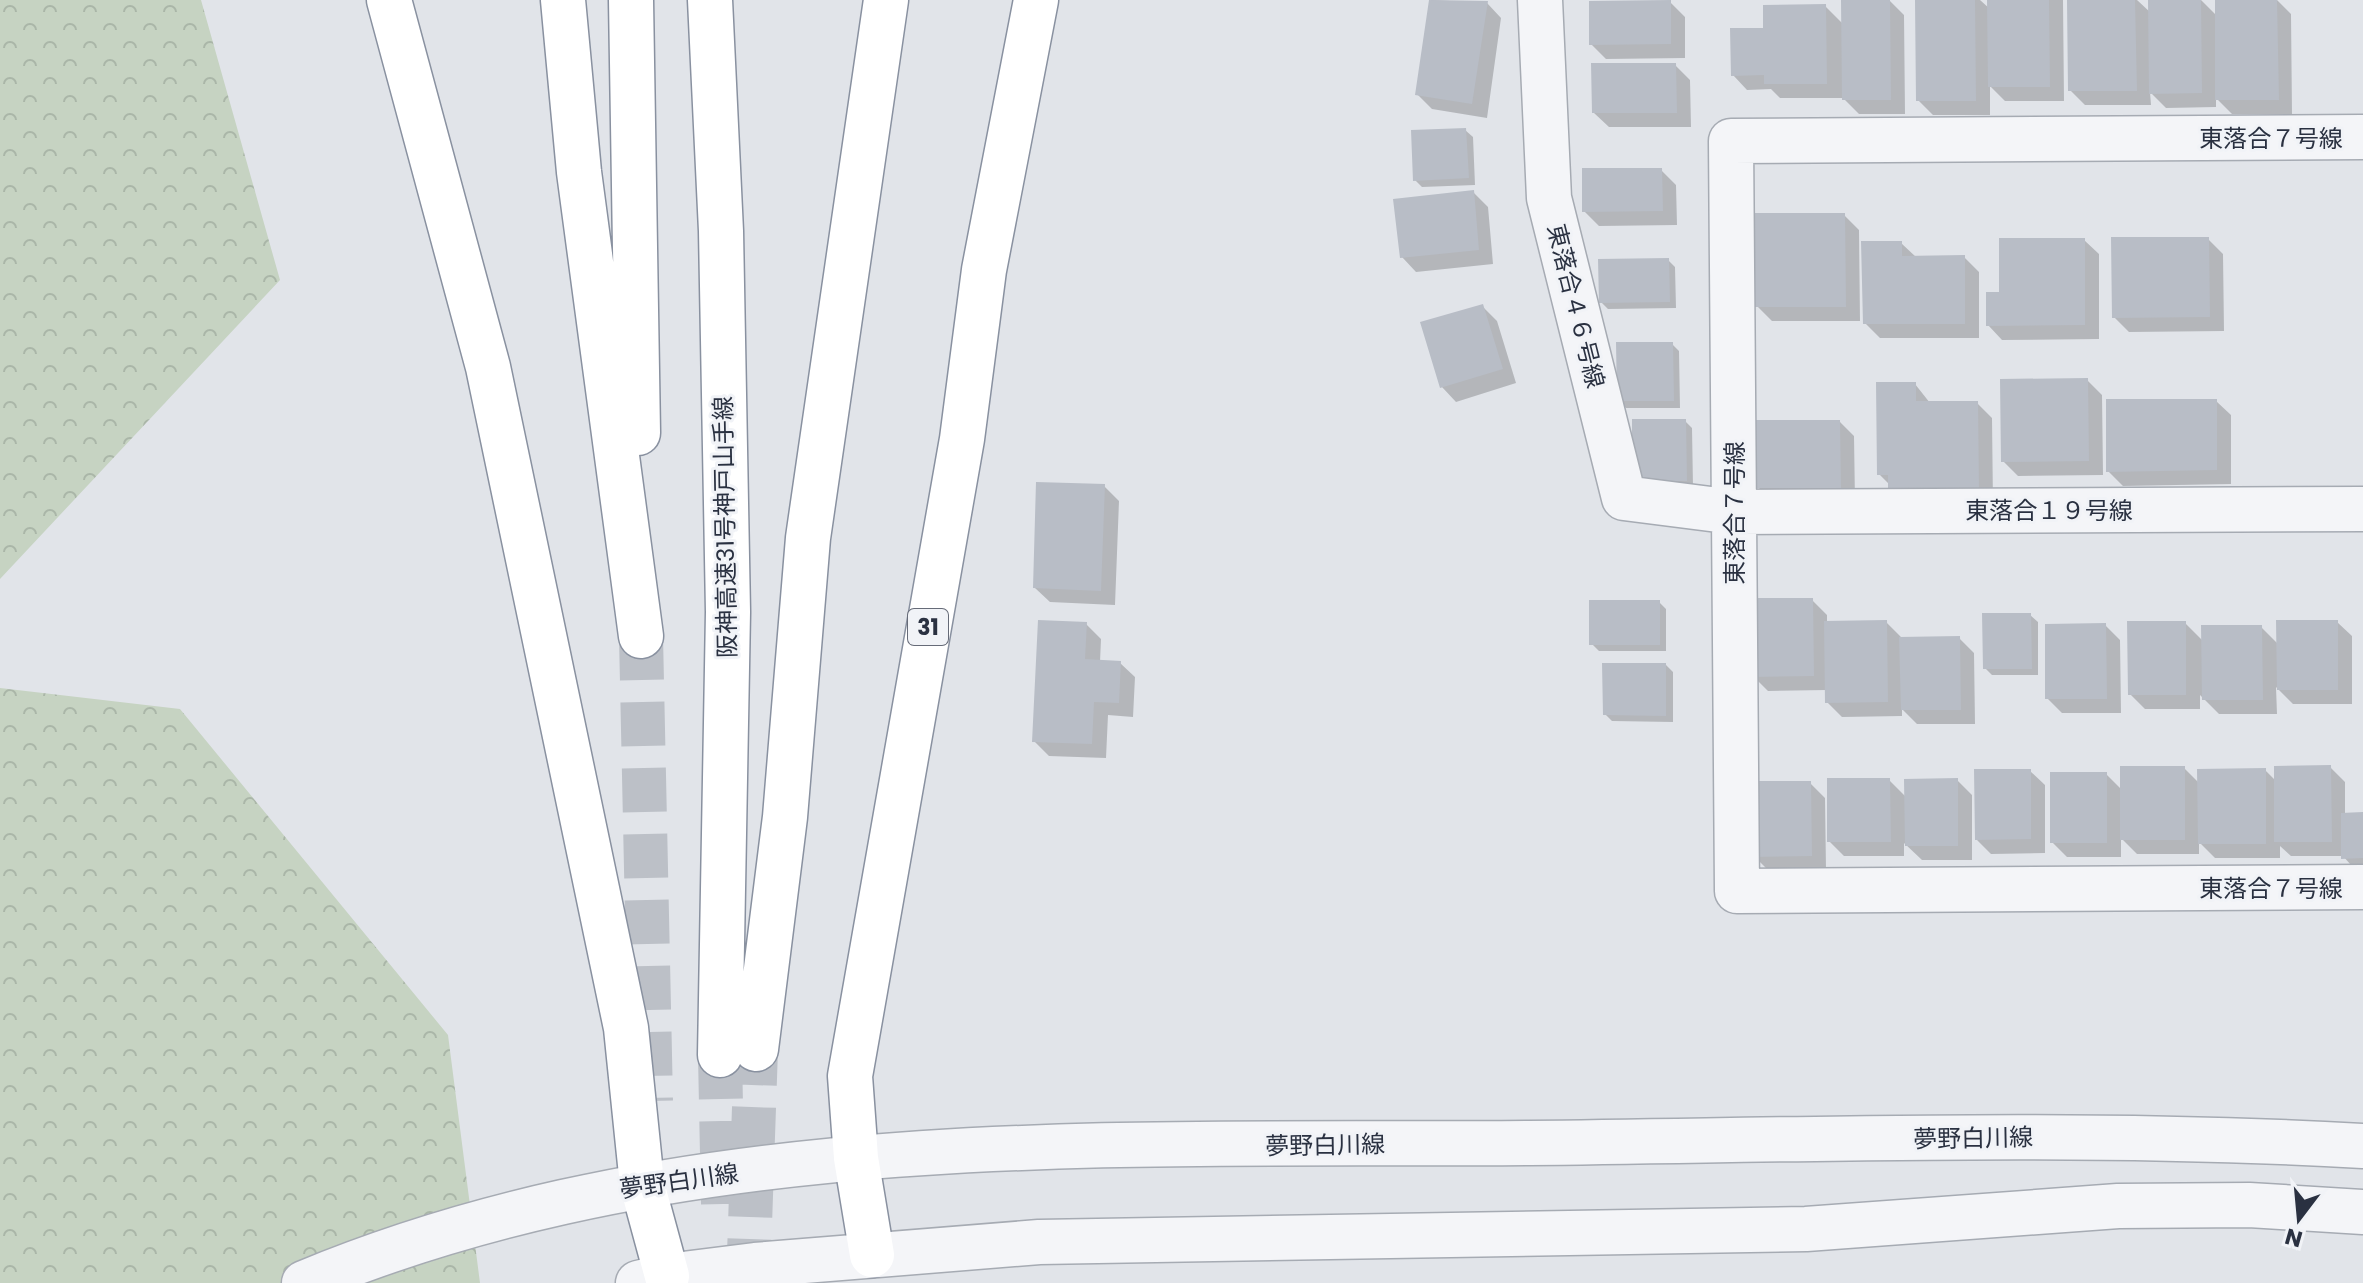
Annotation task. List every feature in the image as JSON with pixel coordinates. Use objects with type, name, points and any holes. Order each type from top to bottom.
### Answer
[{"type":"highway","points":[[389,0],[488,367],[626,1028],[652,1279]]},
{"type":"highway","points":[[563,0],[579,172],[641,636],[631,0]]},
{"type":"highway","name":"阪神高速31号神戸山手線","points":[[710,0],[721,231],[738,1052],[785,817],[808,538],[886,0]]},
{"type":"highway","name":"31","points":[[872,1255],[856,1158],[850,1076],[962,439],[984,270],[1036,0]]},
{"type":"street","name":"東落合４６号線","points":[[1540,0],[1549,198],[1624,498],[1734,512]]},
{"type":"street","name":"東落合７号線","points":[[2363,137],[1731,141],[1737,891],[2363,887]]},
{"type":"street","name":"東落合１９号線","points":[[1734,512],[2363,509]]},
{"type":"street","name":"夢野白川線","points":[[304,1283],[417,1242],[543,1207],[642,1184],[856,1158],[1171,1146],[2018,1137],[2276,1141],[2363,1146]]},
{"type":"street","points":[[652,1279],[872,1255],[1039,1242],[1806,1229],[2118,1206],[2249,1205],[2363,1212]]},
{"type":"green space","points":[[0,0],[201,0],[280,280],[0,579]]},
{"type":"green space","points":[[0,688],[180,709],[448,1035],[480,1283],[0,1283]]},
{"type":"building","points":[[1429,0],[1488,1],[1472,104],[1415,95]]},
{"type":"building","points":[[1671,0],[1671,44],[1589,45],[1589,1]]},
{"type":"building","points":[[1841,0],[1890,0],[1891,100],[1842,100]]},
{"type":"building","points":[[1915,0],[1975,0],[1976,101],[1916,101]]},
{"type":"building","points":[[1987,0],[2049,0],[2050,87],[1988,87]]},
{"type":"building","points":[[2067,0],[2135,0],[2137,91],[2068,91]]},
{"type":"building","points":[[2148,0],[2201,0],[2202,93],[2149,94]]},
{"type":"building","points":[[2215,0],[2277,0],[2279,100],[2215,100]]},
{"type":"building","points":[[1826,4],[1827,84],[1764,84],[1764,75],[1731,76],[1730,28],[1763,28],[1763,5]]},
{"type":"building","points":[[1591,63],[1676,63],[1677,113],[1592,113]]},
{"type":"building","points":[[1466,128],[1469,178],[1413,181],[1411,130]]},
{"type":"building","points":[[1582,168],[1662,168],[1663,211],[1582,212]]},
{"type":"building","points":[[1474,190],[1479,250],[1400,258],[1393,199]]},
{"type":"building","points":[[1754,213],[1845,213],[1846,307],[1755,307]]},
{"type":"building","points":[[2111,237],[2209,237],[2210,317],[2112,318]]},
{"type":"building","points":[[1999,238],[2085,238],[2085,325],[1986,326],[1986,292],[1999,292]]},
{"type":"building","points":[[1861,241],[1902,241],[1902,256],[1965,255],[1965,324],[1863,324]]},
{"type":"building","points":[[1669,258],[1670,302],[1599,303],[1598,259]]},
{"type":"building","points":[[1483,304],[1503,369],[1440,388],[1420,322]]},
{"type":"building","points":[[1616,342],[1673,342],[1674,401],[1617,401]]},
{"type":"building","points":[[2088,378],[2089,461],[2001,462],[2000,379]]},
{"type":"building","points":[[1876,382],[1916,382],[1916,401],[1978,401],[1979,491],[1888,492],[1888,475],[1877,475]]},
{"type":"building","points":[[2106,399],[2217,399],[2217,470],[2106,472]]},
{"type":"building","points":[[1632,419],[1686,419],[1687,481],[1632,481]]},
{"type":"building","points":[[1756,420],[1840,420],[1841,488],[1756,488]]},
{"type":"building","points":[[1036,482],[1105,484],[1101,591],[1033,588]]},
{"type":"building","points":[[1750,598],[1813,598],[1814,676],[1751,677]]},
{"type":"building","points":[[1589,600],[1660,600],[1660,645],[1589,645]]},
{"type":"building","points":[[1982,613],[2031,613],[2032,669],[1983,669]]},
{"type":"building","points":[[1038,620],[1087,622],[1085,659],[1121,661],[1119,703],[1094,702],[1092,744],[1032,742]]},
{"type":"building","points":[[1887,620],[1888,702],[1825,703],[1824,621]]},
{"type":"building","points":[[2276,620],[2338,620],[2338,690],[2277,690]]},
{"type":"building","points":[[2127,621],[2186,621],[2186,695],[2128,695]]},
{"type":"building","points":[[2106,623],[2107,699],[2045,699],[2045,624]]},
{"type":"building","points":[[2201,625],[2262,625],[2263,700],[2202,700]]},
{"type":"building","points":[[1960,636],[1961,710],[1901,710],[1899,637]]},
{"type":"building","points":[[1602,663],[1666,663],[1666,716],[1603,715]]},
{"type":"building","points":[[2331,765],[2332,842],[2274,842],[2274,766]]},
{"type":"building","points":[[2120,766],[2185,766],[2185,840],[2120,840]]},
{"type":"building","points":[[2266,768],[2266,844],[2198,844],[2197,769]]},
{"type":"building","points":[[1974,769],[2031,769],[2031,839],[1975,840]]},
{"type":"building","points":[[2050,772],[2107,772],[2107,843],[2050,843]]},
{"type":"building","points":[[1827,778],[1890,778],[1891,842],[1827,842]]},
{"type":"building","points":[[1958,778],[1958,846],[1905,846],[1904,779]]},
{"type":"building","points":[[1752,781],[1811,781],[1812,856],[1752,857]]},
{"type":"building","points":[[2363,812],[2363,858],[2341,859],[2341,813]]},
{"type":"tunnel","points":[[641,636],[651,1101]]},
{"type":"tunnel","points":[[748,1283],[756,1049]]},
{"type":"tunnel","points":[[720,1055],[723,1204]]}]
